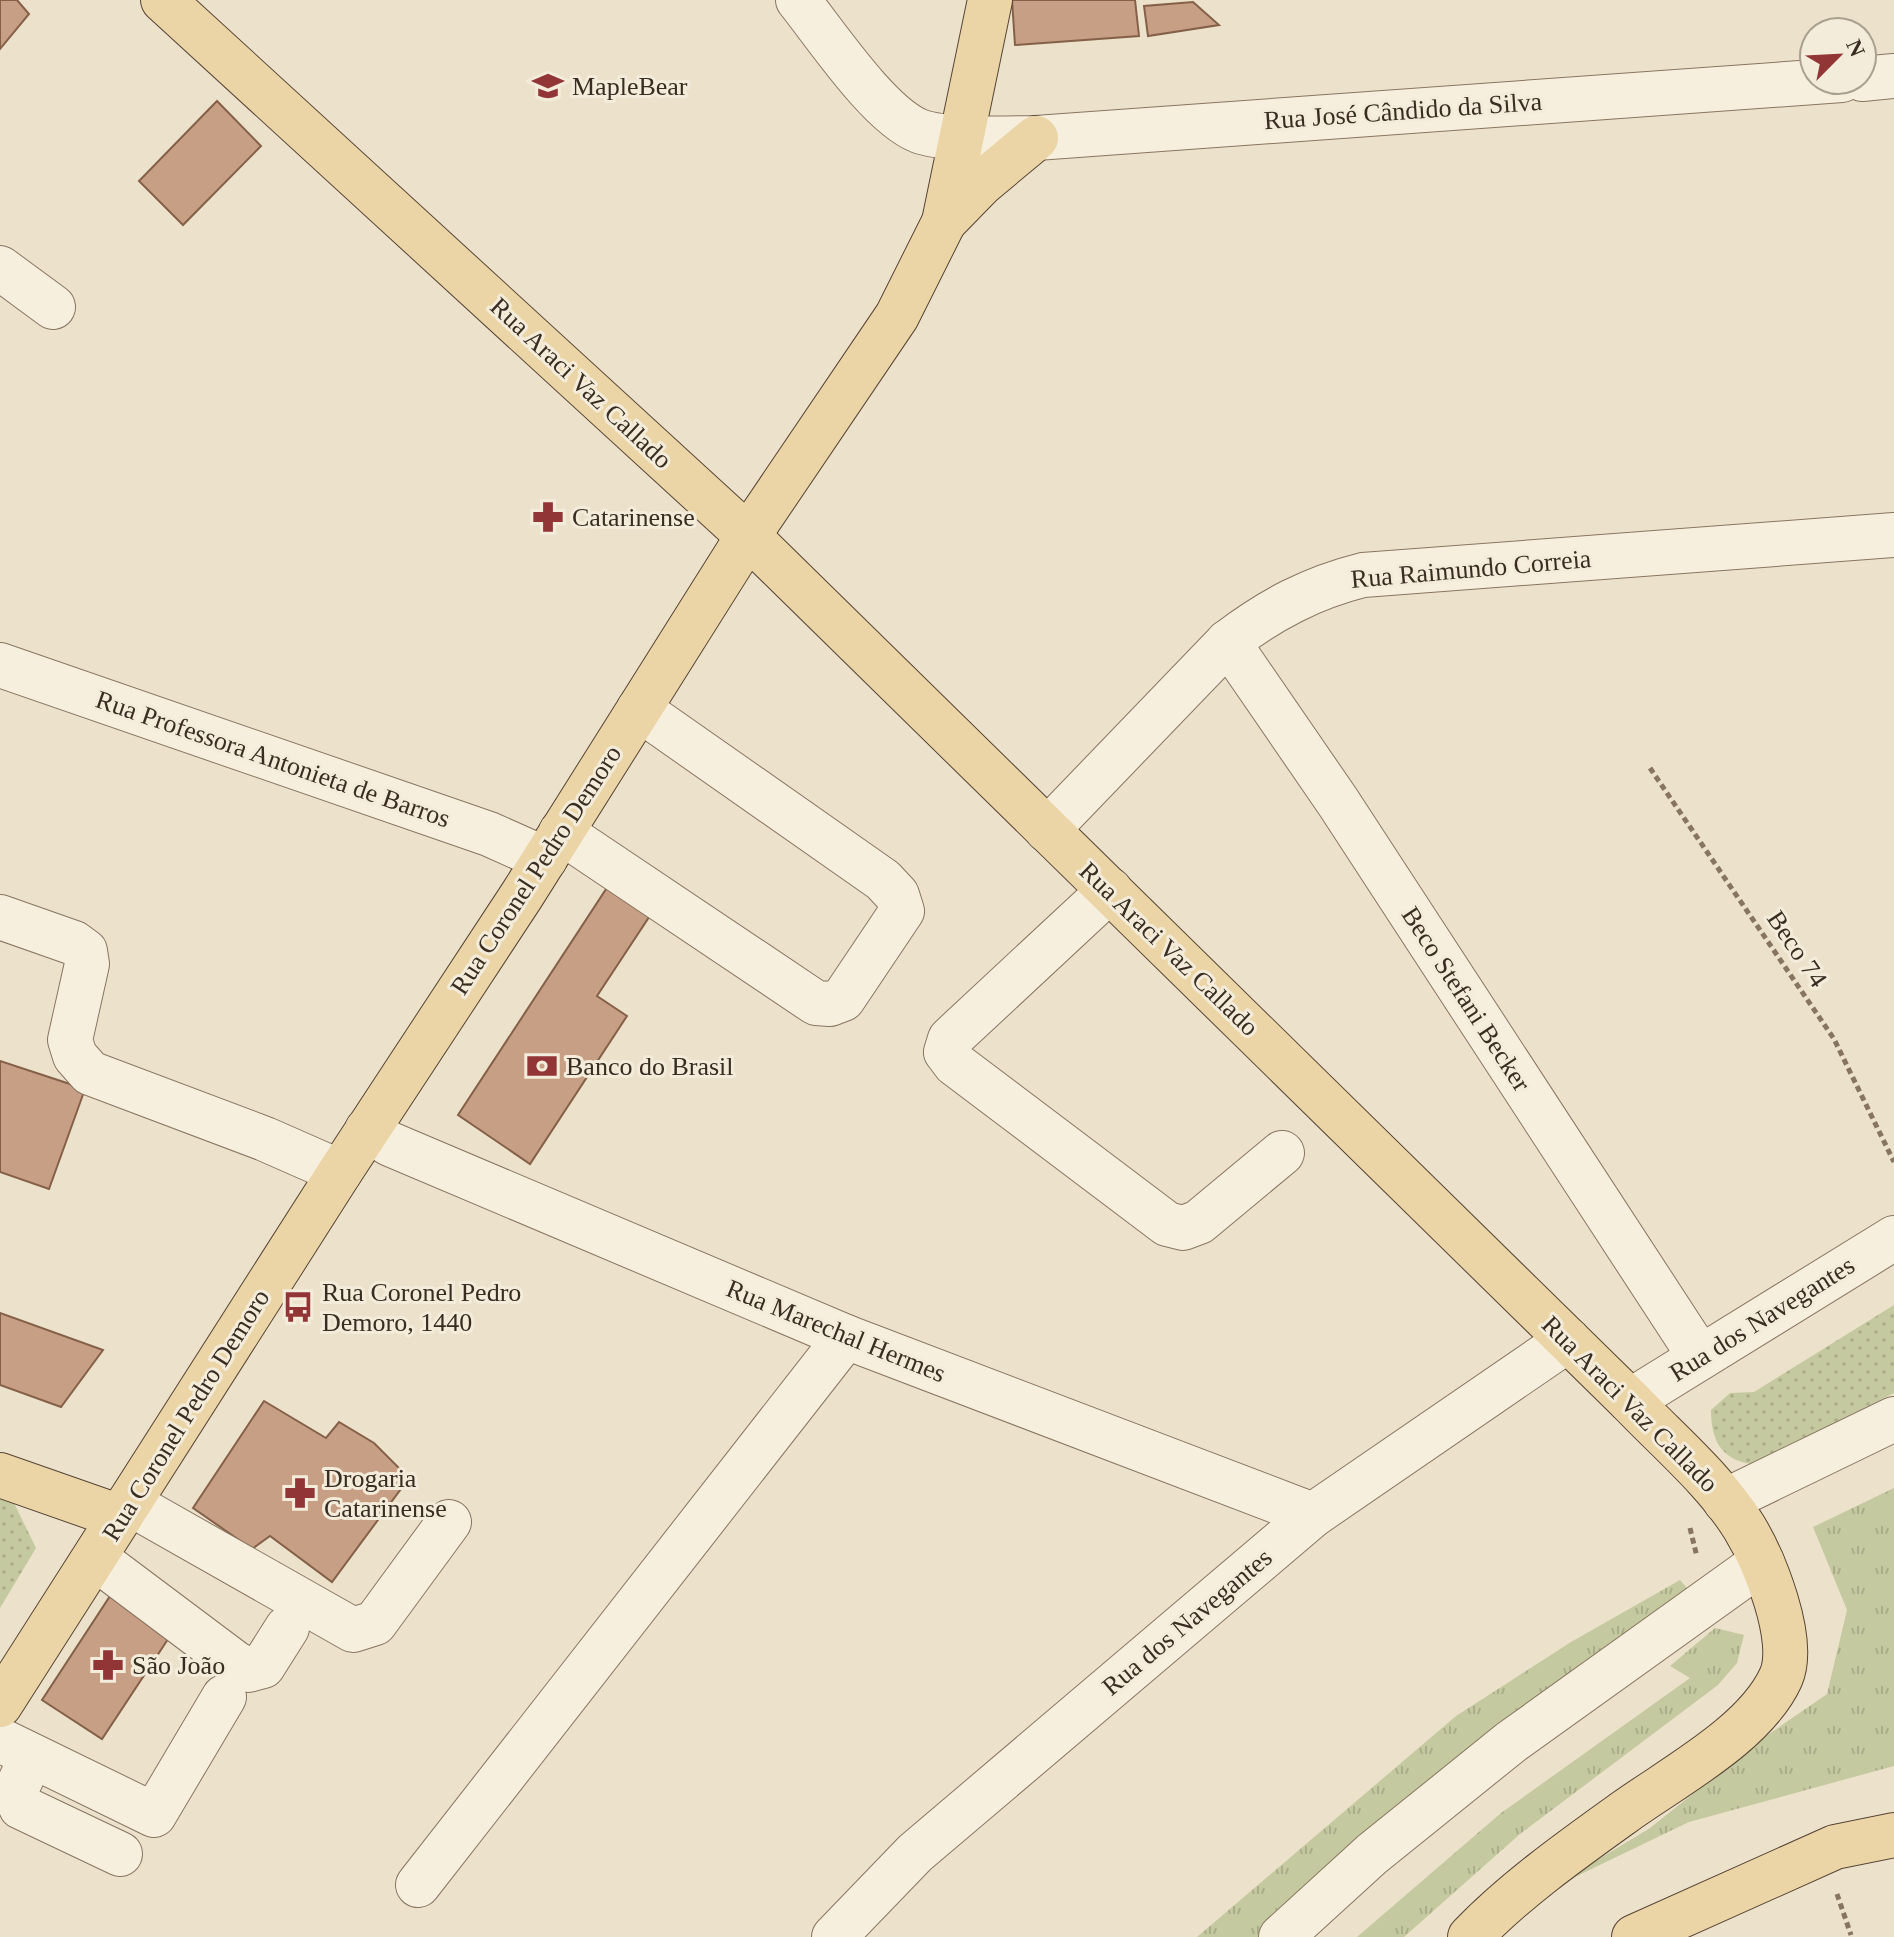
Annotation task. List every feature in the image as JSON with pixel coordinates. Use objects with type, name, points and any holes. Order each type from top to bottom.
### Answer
[{"type":"main road","name":"Rua Araci Vaz Callado","points":[[163,0],[748,536],[1630,1401],[1725,1501],[1762,1562],[1782,1617],[1783,1674],[1762,1709],[1600,1829],[1470,1937]]},
{"type":"main road","name":"Rua Coronel Pedro Demoro","points":[[0,1705],[367,1130],[553,846],[748,536],[897,316],[944,222],[990,0]]},
{"type":"main road","points":[[944,222],[990,175],[1036,138]]},
{"type":"main road","points":[[0,1475],[125,1510]]},
{"type":"main road","points":[[1634,1937],[1835,1847],[1894,1835]]},
{"type":"street","name":"Rua José Cândido da Silva","points":[[798,0],[889,113],[920,131],[963,136],[1036,138],[1798,83]]},
{"type":"street","points":[[0,268],[53,307]]},
{"type":"street","name":"Rua Raimundo Correia","points":[[1047,830],[1228,642],[1258,619],[1299,595],[1363,575],[1894,535]]},
{"type":"street","name":"Beco Stefani Becker","points":[[1228,642],[1338,802],[1700,1357]]},
{"type":"street","name":"Rua Professora Antonieta de Barros","points":[[0,665],[489,834],[553,846],[816,1003],[830,1004],[843,999],[902,911],[897,895],[883,880],[639,709]]},
{"type":"street","points":[[1110,890],[950,1039],[946,1052],[955,1064],[1167,1224],[1183,1228],[1199,1222],[1282,1153]]},
{"type":"street","points":[[0,917],[74,943],[85,951],[87,964],[70,1040],[75,1056],[90,1073],[265,1139],[340,1172]]},
{"type":"street","name":"Rua Marechal Hermes","points":[[367,1130],[405,1151],[846,1337],[1313,1515]]},
{"type":"street","name":"Rua dos Navegantes","points":[[1630,1401],[1894,1238]]},
{"type":"street","points":[[418,1885],[846,1337]]},
{"type":"street","name":"Rua dos Navegantes","points":[[834,1937],[915,1853],[1313,1515],[1568,1340]]},
{"type":"street","points":[[1725,1501],[1894,1419]]},
{"type":"street","points":[[125,1510],[353,1630],[375,1623],[449,1522]]},
{"type":"street","points":[[95,1558],[248,1670],[263,1666],[287,1628]]},
{"type":"street","points":[[1281,1937],[1372,1854],[1511,1742],[1762,1562]]},
{"type":"street","points":[[120,1854],[21,1807],[15,1792],[16,1748],[154,1815],[224,1697]]},
{"type":"path","name":"Beco 74","points":[[1650,768],[1834,1039],[1894,1162]]},
{"type":"path","points":[[1837,1893],[1851,1935]]},
{"type":"green space","points":[[1894,1305],[1894,1393],[1751,1464],[1732,1458],[1719,1446],[1711,1410],[1730,1393],[1754,1392]]},
{"type":"green space","points":[[1894,1488],[1894,1766],[1689,1822],[1548,1890],[1650,1828],[1759,1741],[1827,1694],[1847,1610],[1813,1527]]},
{"type":"green space","points":[[0,1498],[14,1503],[36,1548],[0,1608]]},
{"type":"green space","points":[[1680,1580],[1687,1588],[1687,1599],[1371,1831],[1259,1937],[1197,1937],[1456,1716],[1571,1642]]},
{"type":"green space","points":[[1715,1628],[1744,1635],[1737,1663],[1718,1685],[1520,1834],[1404,1937],[1357,1937],[1501,1813],[1690,1678],[1670,1666]]},
{"type":"building","points":[[0,0],[17,0],[29,14],[0,49]]},
{"type":"building","points":[[1012,0],[1135,0],[1139,36],[1015,45]]},
{"type":"building","points":[[1193,2],[1219,25],[1148,36],[1144,6]]},
{"type":"building","points":[[217,101],[261,146],[183,225],[139,181]]},
{"type":"building","name":"Banco do Brasil","points":[[614,877],[657,905],[597,996],[627,1016],[530,1164],[458,1115]]},
{"type":"building","points":[[0,1061],[85,1089],[49,1189],[0,1172]]},
{"type":"building","points":[[0,1313],[103,1350],[61,1407],[0,1385]]},
{"type":"building","name":"Drogaria Catarinense","points":[[264,1401],[326,1438],[339,1422],[374,1443],[409,1478],[332,1582],[270,1536],[252,1549],[193,1508]]},
{"type":"building","name":"São João","points":[[114,1590],[174,1630],[102,1739],[42,1700]]},
{"type":"place","name":"MapleBear","points":[[548,86]]},
{"type":"place","name":"Catarinense","points":[[548,517]]},
{"type":"place","name":"Banco do Brasil","points":[[542,1066]]},
{"type":"place","name":"Rua Coronel Pedro Demoro, 1440","points":[[298,1307]]},
{"type":"place","name":"Drogaria Catarinense","points":[[300,1493]]},
{"type":"place","name":"São João","points":[[108,1665]]}]
